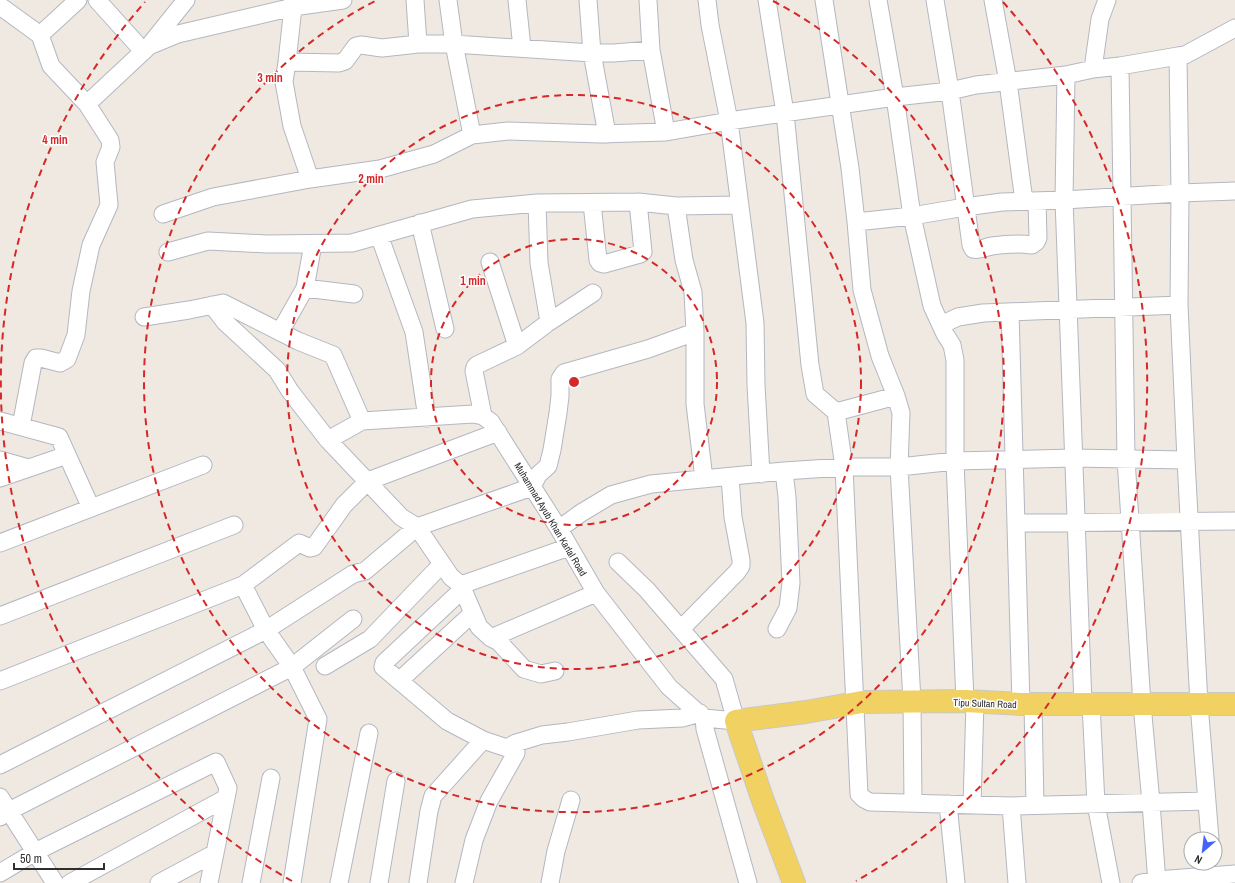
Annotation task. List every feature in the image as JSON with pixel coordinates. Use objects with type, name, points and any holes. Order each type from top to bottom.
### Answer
[{"type":"main road","name":"Tipu Sultan Road","points":[[736,721],[806,712],[862,702],[912,701],[1027,704],[1235,704]]},
{"type":"main road","points":[[736,721],[762,798],[794,883]]},
{"type":"street","points":[[40,35],[78,0]]},
{"type":"street","points":[[97,0],[146,49]]},
{"type":"street","points":[[146,49],[178,34],[293,3],[344,0]]},
{"type":"street","points":[[415,0],[418,44]]},
{"type":"street","points":[[448,0],[454,44],[472,135]]},
{"type":"street","points":[[517,0],[522,48]]},
{"type":"street","points":[[588,0],[592,53],[607,134]]},
{"type":"street","points":[[648,0],[651,50],[666,132]]},
{"type":"street","points":[[707,0],[710,25],[729,121],[755,323],[756,384],[761,474]]},
{"type":"street","points":[[767,0],[785,113],[810,365],[815,394],[836,412],[844,467],[859,794],[870,802],[1011,806],[1207,801]]},
{"type":"street","points":[[824,0],[850,168],[862,290],[880,356],[901,413],[899,466],[912,701],[913,803]]},
{"type":"street","points":[[878,0],[895,97],[912,216],[932,306],[952,345],[955,360],[955,461],[970,702],[972,805]]},
{"type":"street","points":[[935,0],[950,91],[971,245],[973,249],[978,250],[1003,244],[1022,243],[1032,245],[1038,238],[992,0]]},
{"type":"street","points":[[1093,69],[1100,19],[1107,0]]},
{"type":"street","points":[[87,104],[146,49],[179,2]]},
{"type":"street","points":[[293,3],[284,82],[292,126],[310,179]]},
{"type":"street","points":[[0,6],[40,35],[51,66],[87,104],[110,140],[111,146],[105,162],[109,206],[91,245],[81,291],[76,335],[67,359],[60,363],[36,358],[33,363],[21,426]]},
{"type":"street","points":[[163,214],[213,198],[310,179],[380,169],[434,154],[472,135],[508,131],[607,134],[666,132],[729,121],[895,97],[950,91],[976,85],[1066,75],[1093,69],[1185,55],[1235,28]]},
{"type":"street","points":[[287,62],[339,63],[345,61],[356,46],[361,45],[382,48],[418,44],[454,44],[592,53],[651,50]]},
{"type":"street","points":[[1178,56],[1180,193],[1179,304],[1199,704],[1209,831]]},
{"type":"street","points":[[1120,66],[1126,459],[1142,704],[1152,803],[1152,882],[1212,874],[1235,874]]},
{"type":"street","points":[[1066,75],[1064,200],[1075,523],[1086,704],[1096,804],[1111,883]]},
{"type":"street","points":[[856,222],[912,216],[1002,202],[1235,191]]},
{"type":"street","points":[[168,252],[208,241],[267,244],[352,243],[472,209],[537,203],[638,202],[676,206],[740,205]]},
{"type":"street","points":[[592,203],[598,260],[600,263],[604,264],[643,252],[638,202]]},
{"type":"street","points":[[537,203],[538,263],[549,322]]},
{"type":"street","points":[[676,206],[684,260],[693,292],[695,332],[695,404],[704,479]]},
{"type":"street","points":[[420,223],[445,329]]},
{"type":"street","points":[[379,235],[414,332],[427,418]]},
{"type":"street","points":[[280,332],[305,288],[313,244]]},
{"type":"street","points":[[490,262],[518,346]]},
{"type":"street","points":[[305,288],[354,294]]},
{"type":"street","points":[[328,440],[362,422],[473,414],[483,416],[474,371],[475,367],[518,346],[549,322],[593,293]]},
{"type":"street","points":[[144,317],[223,303],[298,341],[333,355],[362,422]]},
{"type":"street","points":[[941,325],[958,317],[984,313],[1179,304]]},
{"type":"street","points":[[212,305],[225,322],[277,370],[290,391],[328,440],[401,517],[417,527],[442,564],[462,587],[479,627],[491,638],[499,642],[524,669],[541,674],[555,671]]},
{"type":"street","points":[[1010,312],[1016,523],[1035,805]]},
{"type":"street","points":[[0,765],[266,630],[353,574],[365,570],[417,527],[532,487],[538,475],[548,466],[552,450],[559,401],[560,379],[564,373],[648,349],[695,332]]},
{"type":"street","points":[[836,412],[896,396]]},
{"type":"street","name":"Muhammad Ayub Khan Karlal Road","points":[[483,416],[491,422],[498,432],[559,529],[596,593],[669,687],[702,716]]},
{"type":"street","points":[[0,420],[59,437],[91,508]]},
{"type":"street","points":[[0,681],[243,585],[299,543],[310,548],[314,547],[344,505],[368,481],[498,432]]},
{"type":"street","points":[[0,478],[67,455]]},
{"type":"street","points":[[559,529],[581,513],[611,495],[651,484],[761,474],[784,470],[899,466],[955,461],[1073,458],[1186,460]]},
{"type":"street","points":[[0,460],[28,468]]},
{"type":"street","points":[[0,543],[203,465]]},
{"type":"street","points":[[777,628],[788,608],[791,583],[787,497],[784,470]]},
{"type":"street","points":[[681,629],[737,572],[741,566],[733,517],[730,477]]},
{"type":"street","points":[[1016,523],[1235,521]]},
{"type":"street","points":[[0,616],[234,525]]},
{"type":"street","points":[[569,547],[462,587],[383,665],[383,667],[448,721],[483,740],[507,748],[516,743],[542,735],[638,720],[702,716],[736,721],[724,679],[647,590],[618,562]]},
{"type":"street","points":[[325,666],[370,639],[442,564]]},
{"type":"street","points":[[243,585],[266,630],[292,667],[318,719],[292,883]]},
{"type":"street","points":[[491,638],[596,593]]},
{"type":"street","points":[[400,680],[473,613]]},
{"type":"street","points":[[4,814],[292,667],[354,619]]},
{"type":"street","points":[[702,716],[748,883]]},
{"type":"street","points":[[339,883],[369,733]]},
{"type":"street","points":[[418,883],[429,811],[433,796],[483,740]]},
{"type":"street","points":[[464,883],[474,840],[489,801],[516,753],[516,743]]},
{"type":"street","points":[[0,873],[35,852],[216,762],[228,788],[209,883]]},
{"type":"street","points":[[251,883],[271,778]]},
{"type":"street","points":[[379,883],[396,782]]},
{"type":"street","points":[[0,796],[4,814],[35,852],[55,883]]},
{"type":"street","points":[[70,883],[226,798]]},
{"type":"street","points":[[550,883],[556,851],[571,800]]},
{"type":"street","points":[[948,804],[956,883]]},
{"type":"street","points":[[1011,806],[1017,883]]},
{"type":"street","points":[[159,883],[215,853]]}]
